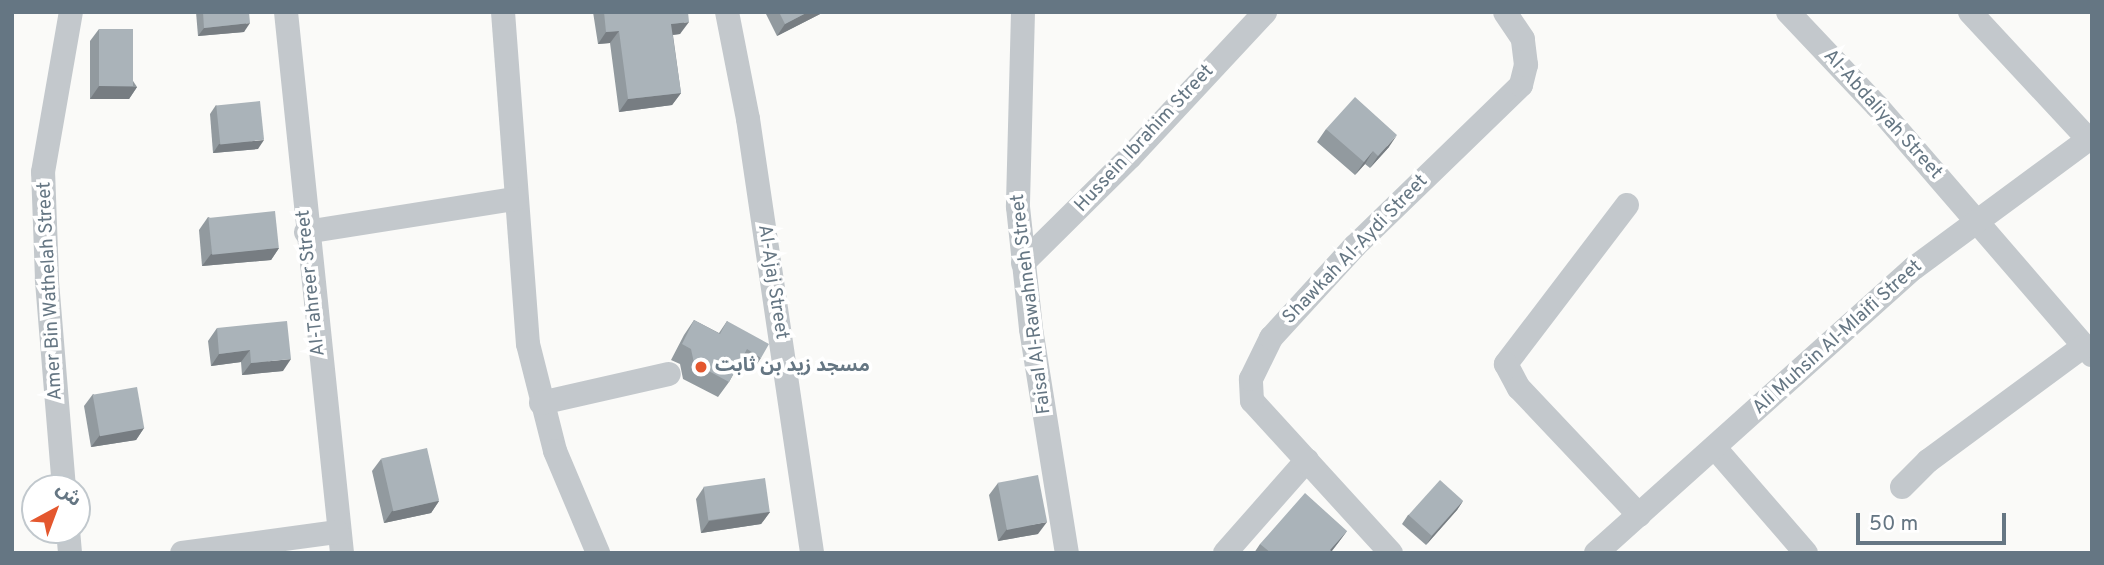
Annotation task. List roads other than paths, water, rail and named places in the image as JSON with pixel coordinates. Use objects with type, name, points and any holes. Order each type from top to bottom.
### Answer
[{"type":"street","name":"Amer Bin Wathelah Street","points":[[63,474],[47,279],[43,172],[71,12]]},
{"type":"street","name":"Al-Tahreer Street","points":[[286,12],[306,232],[340,542]]},
{"type":"street","points":[[503,12],[528,344],[541,403],[598,553]]},
{"type":"street","name":"Al-Ajaj Street","points":[[727,12],[748,119],[806,550]]},
{"type":"street","name":"Faisal Al-Rawahneh Street","points":[[1023,12],[1018,139],[1023,263],[1067,553]]},
{"type":"street","name":"Hussein Ibrahim Street","points":[[1023,263],[1122,166],[1265,12]]},
{"type":"street","name":"Shawkah Al-Aydi Street","points":[[1391,553],[1252,401],[1251,379],[1271,338],[1345,256],[1521,85],[1526,65],[1523,38],[1504,12]]},
{"type":"street","name":"Al-Abdaliyah Street","points":[[1788,12],[2088,351]]},
{"type":"street","points":[[1970,12],[2090,138]]},
{"type":"street","name":"Ali Muhsin Al-Mlaifi Street","points":[[1596,553],[1974,220],[2090,138]]},
{"type":"street","points":[[306,232],[515,199]]},
{"type":"street","points":[[1627,205],[1506,364],[1519,388],[1639,515]]},
{"type":"street","points":[[1902,487],[1928,461],[2088,351]]},
{"type":"street","points":[[541,403],[669,374]]},
{"type":"street","points":[[1715,448],[1806,553]]},
{"type":"street","points":[[1225,553],[1307,460]]},
{"type":"street","points":[[182,553],[340,542]]},
{"type":"place","name":"مسجد زيد بن ثابت","points":[[701,367]]}]
